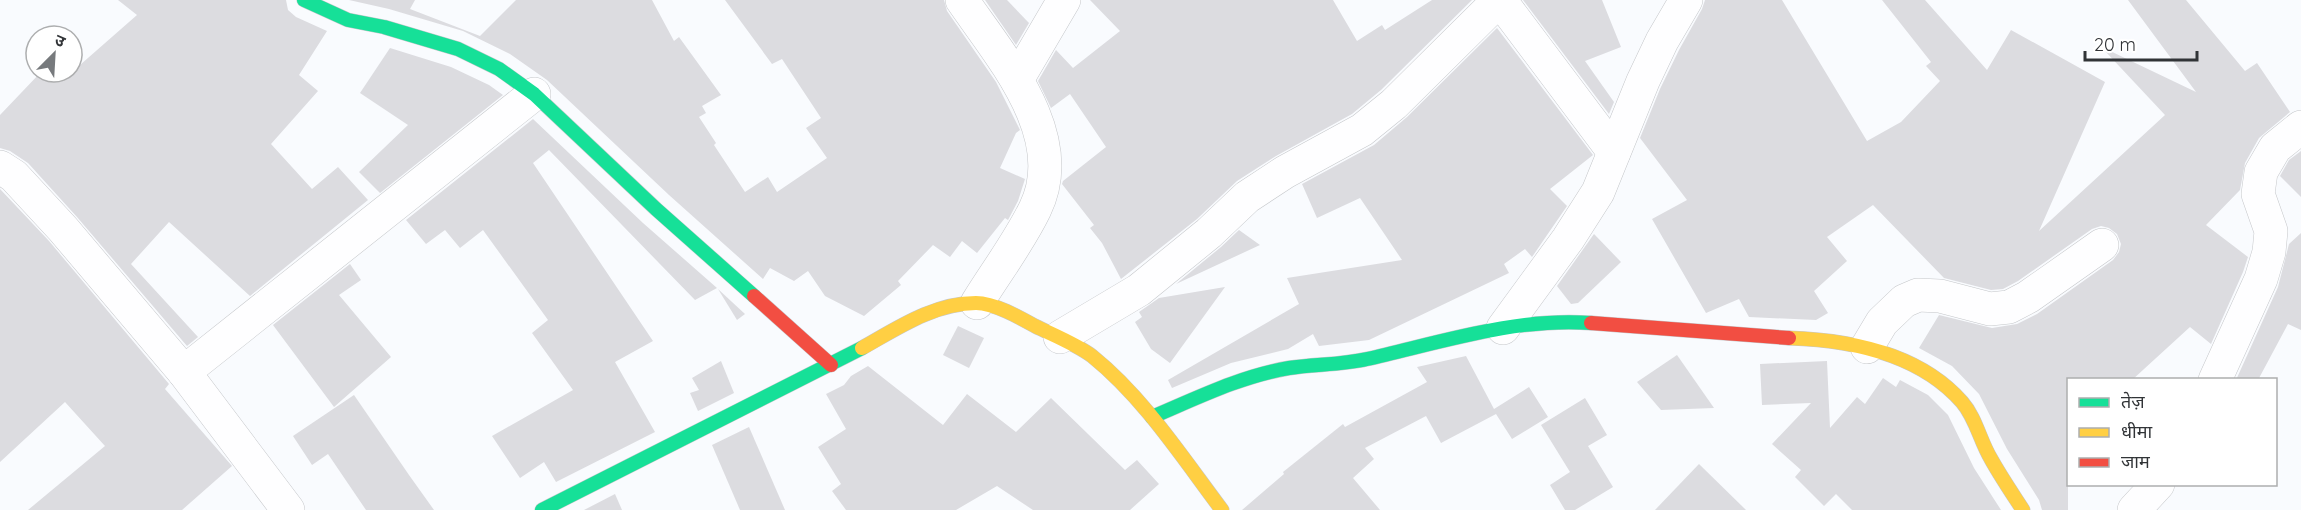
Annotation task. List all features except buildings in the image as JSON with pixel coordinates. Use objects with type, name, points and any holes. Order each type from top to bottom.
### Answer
[{"type":"street","points":[[304,0],[348,20],[384,27],[458,49],[499,69],[534,93],[656,208],[831,365]]},
{"type":"street","points":[[962,0],[1017,80],[1035,114],[1044,150],[1044,183],[1035,208],[977,303]]},
{"type":"street","points":[[1017,80],[1064,0]]},
{"type":"street","points":[[1060,337],[1139,290],[1209,233],[1247,197],[1285,172],[1362,130],[1394,104],[1499,0],[1614,152]]},
{"type":"street","points":[[1503,328],[1598,192],[1643,81],[1662,41],[1686,0]]},
{"type":"street","points":[[184,372],[534,93]]},
{"type":"street","points":[[2216,378],[2260,279],[2269,252],[2271,231],[2258,194],[2261,172],[2275,148],[2301,127]]},
{"type":"street","points":[[0,167],[14,176],[63,229],[184,372],[288,510]]},
{"type":"street","points":[[1867,347],[1882,322],[1904,301],[1918,295],[1940,296],[1990,309],[2009,307],[2028,297],[2102,245]]},
{"type":"street","points":[[542,510],[831,365],[916,318],[946,307],[977,303],[1014,314],[1090,355],[1122,384],[1152,417],[1222,510]]},
{"type":"street","points":[[1152,417],[1198,396],[1247,378],[1289,368],[1360,361],[1503,328],[1578,322],[1822,339],[1867,347],[1905,361],[1939,380],[1963,403],[1990,458],[2023,510]]},
{"type":"street","points":[[2134,510],[2156,486]]},
{"type":"traffic: fast","points":[[304,0],[348,20],[384,27],[458,49],[499,69],[534,94],[656,209],[754,296]]},
{"type":"traffic: fast","points":[[1152,417],[1219,388],[1271,372],[1357,361],[1506,328],[1563,322],[1591,323]]},
{"type":"traffic: fast","points":[[542,510],[862,348]]},
{"type":"traffic: slow","points":[[862,348],[916,318],[945,307],[976,303],[991,305],[1006,311],[1079,348],[1111,373],[1129,390],[1162,429],[1222,510]]},
{"type":"traffic: slow","points":[[1789,338],[1836,342],[1882,352],[1904,361],[1945,385],[1967,408],[1991,459],[2023,510]]},
{"type":"traffic: jam","points":[[754,296],[831,365]]},
{"type":"traffic: jam","points":[[1591,323],[1789,338]]}]
